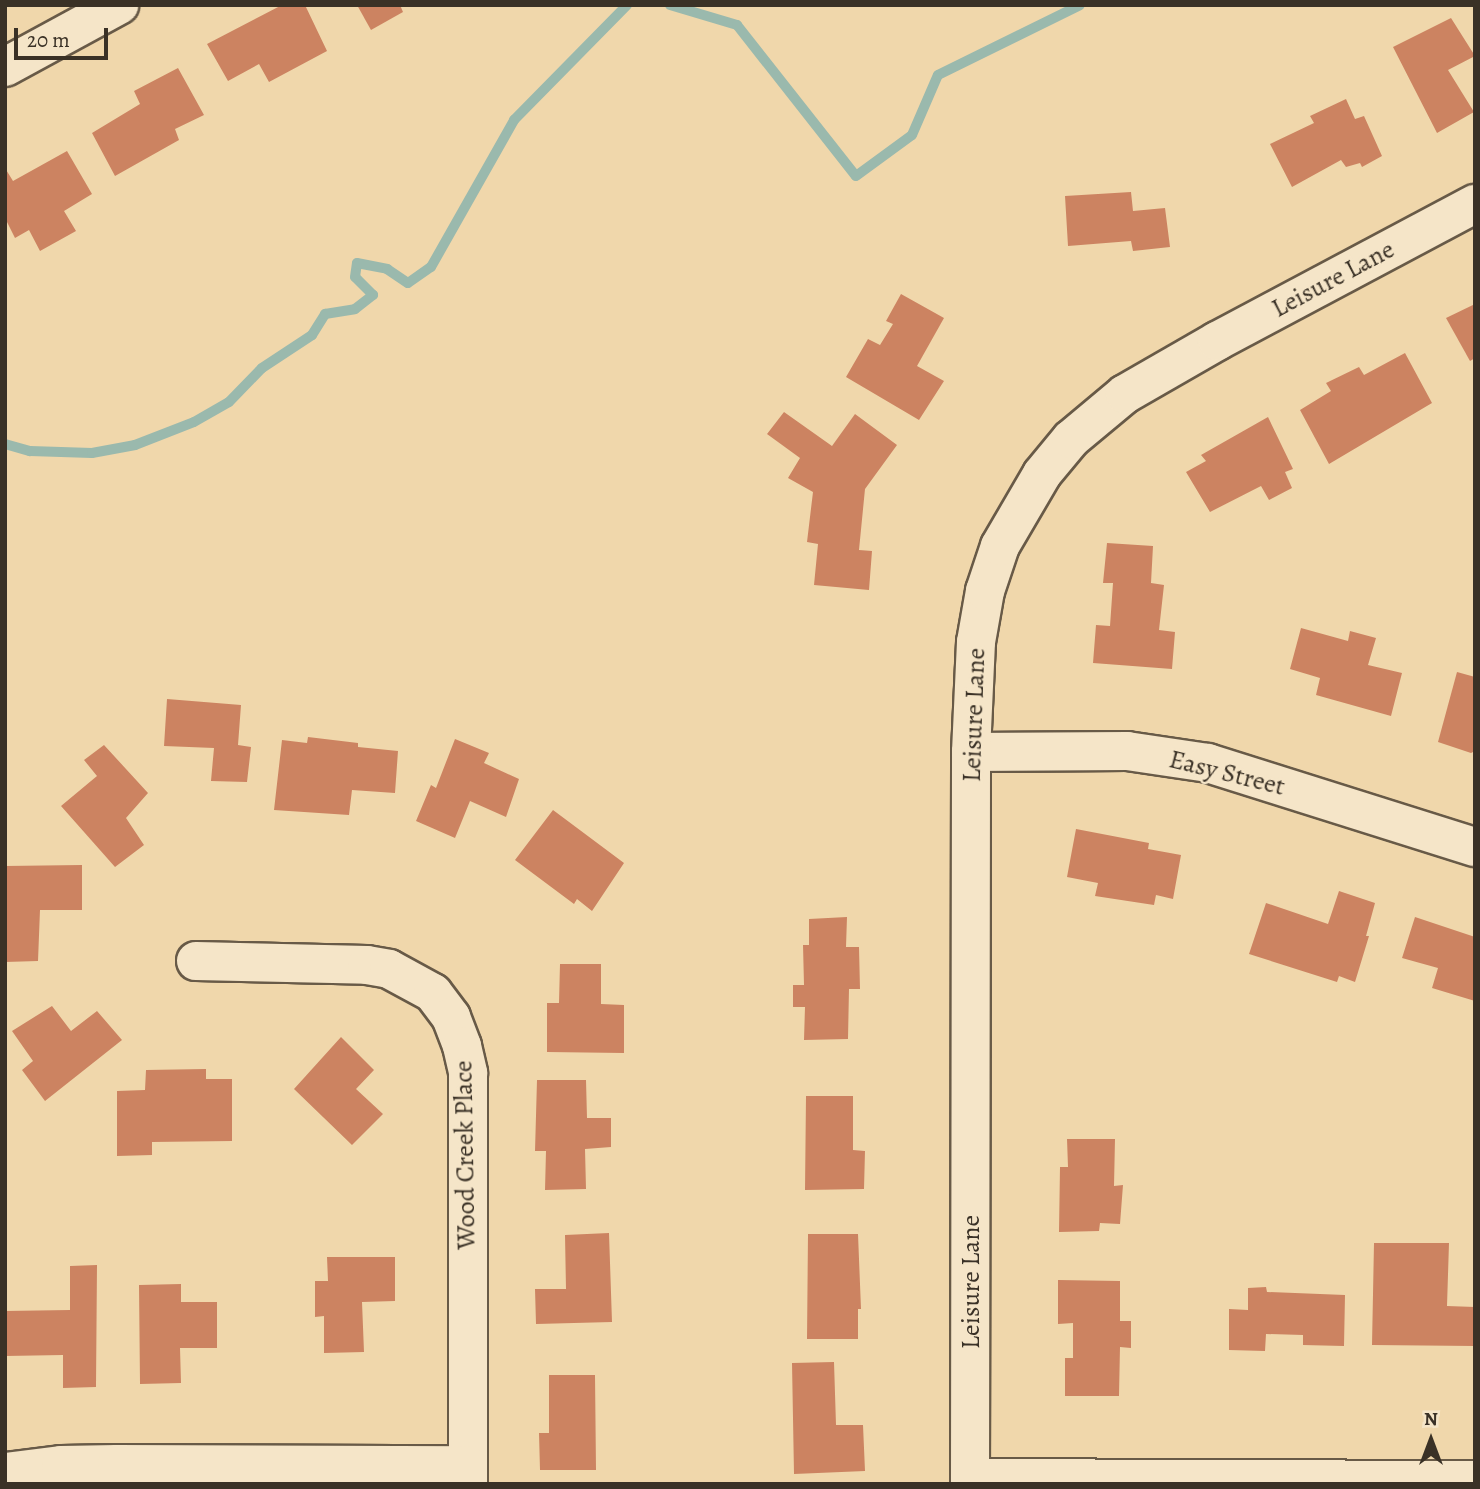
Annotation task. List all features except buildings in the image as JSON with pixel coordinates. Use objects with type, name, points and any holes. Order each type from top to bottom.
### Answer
[{"type":"street","points":[[5,67],[119,5]]},
{"type":"street","name":"Leisure Lane","points":[[970,1481],[971,752],[976,642],[985,591],[1000,546],[1021,505],[1071,439],[1125,394],[1163,370],[1475,205]]},
{"type":"street","name":"Easy Street","points":[[971,752],[1127,751],[1208,763],[1475,847]]},
{"type":"street","name":"Wood Creek Place","points":[[196,961],[367,965],[389,969],[433,993],[451,1017],[462,1046],[468,1073],[468,1474]]},
{"type":"street","points":[[5,1472],[117,1464],[468,1474]]},
{"type":"street","points":[[970,1481],[1470,1481]]},
{"type":"waterway","points":[[5,444],[30,451],[92,453],[135,445],[194,422],[229,402],[262,368],[312,335],[325,314],[355,309],[373,295],[355,277],[357,263],[387,269],[408,283],[431,267],[514,120],[627,5]]},
{"type":"waterway","points":[[670,5],[737,25],[856,176],[912,135],[938,75],[1080,5]]}]
